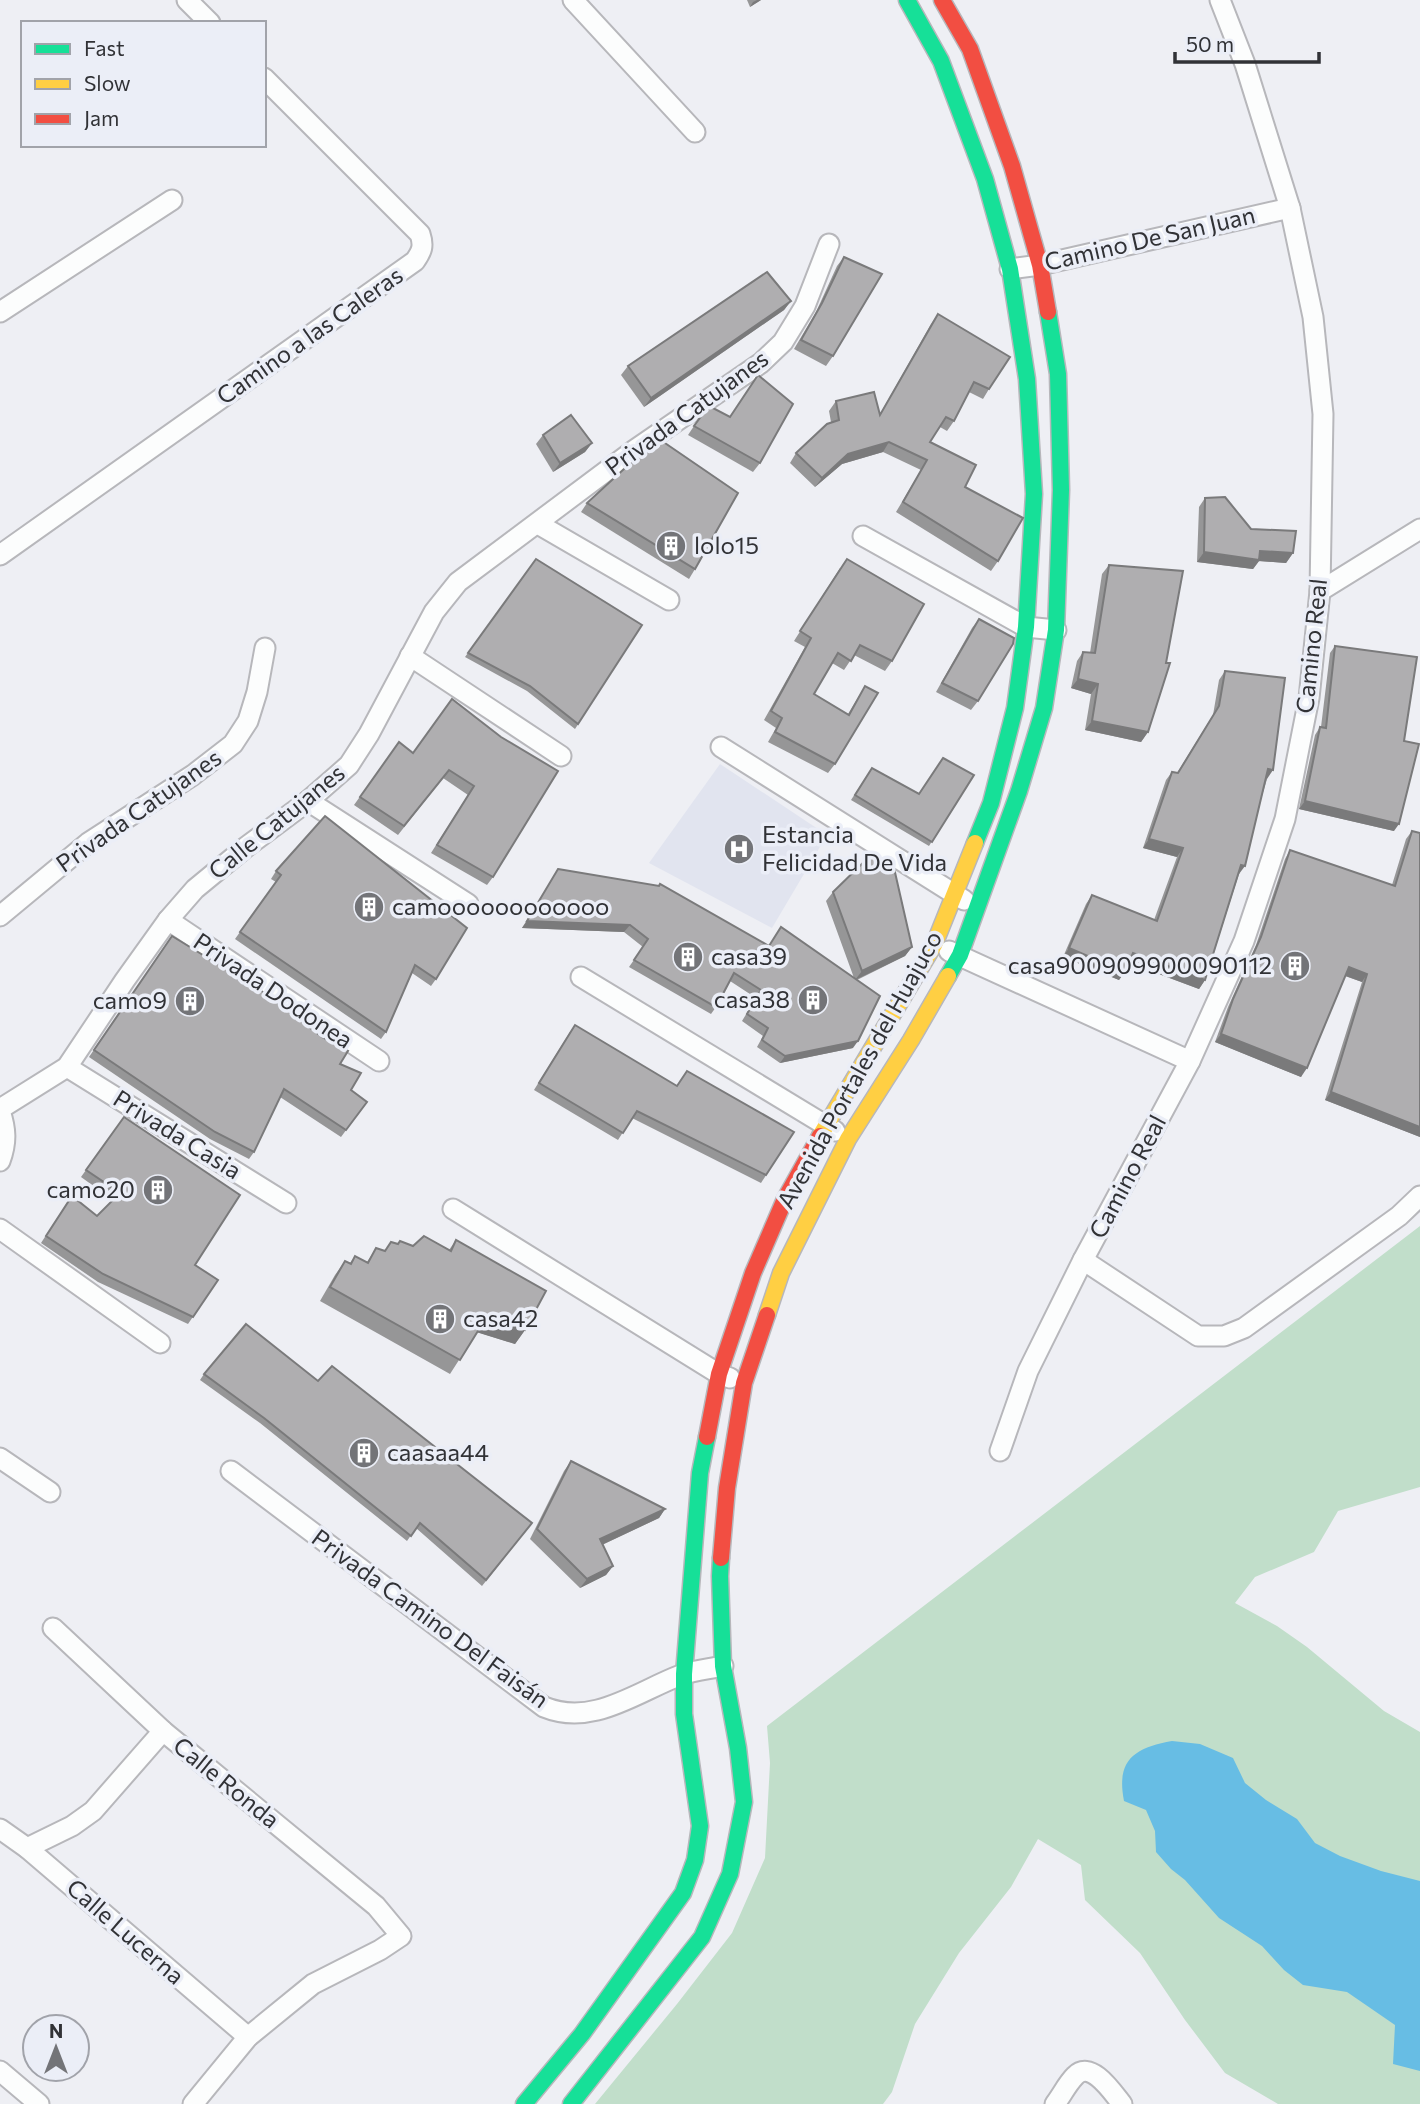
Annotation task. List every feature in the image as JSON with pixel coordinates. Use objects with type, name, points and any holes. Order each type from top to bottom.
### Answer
[{"type":"street","points":[[187,0],[208,21]]},
{"type":"street","points":[[573,0],[695,132]]},
{"type":"street","name":"Avenida Portales del Huajuco","points":[[571,2104],[702,1937],[730,1874],[720,1826],[684,1714],[684,1674],[700,1473],[719,1374],[752,1273],[786,1199],[826,1125],[934,945],[994,792],[1015,708],[1026,627],[1034,494],[1027,379],[1010,269],[985,179],[941,61],[907,0]]},
{"type":"street","name":"Avenida Portales del Huajuco","points":[[524,2104],[582,2035],[683,1893],[695,1860],[720,1826],[744,1802],[738,1748],[723,1666],[720,1576],[727,1488],[744,1383],[781,1273],[848,1139],[911,1040],[960,955],[1019,791],[1044,708],[1056,630],[1061,490],[1058,374],[1040,265],[1012,166],[970,49],[942,0]]},
{"type":"street","name":"Camino Real","points":[[1000,1451],[1028,1371],[1083,1260],[1190,1061],[1244,941],[1285,819],[1309,698],[1320,591],[1323,414],[1313,317],[1290,208],[1245,64],[1220,0]]},
{"type":"street","name":"Camino a las Caleras","points":[[0,555],[415,261],[421,252],[423,243],[420,234],[266,80]]},
{"type":"street","points":[[0,312],[172,200]]},
{"type":"street","name":"Camino De San Juan","points":[[1010,269],[1040,265],[1290,208]]},
{"type":"street","name":"Privada Catujanes","points":[[538,524],[633,451],[733,384],[769,356],[783,342],[805,306],[830,244]]},
{"type":"street","points":[[538,524],[669,600]]},
{"type":"street","name":"Calle Catujanes","points":[[0,1110],[67,1067],[168,920],[205,881],[308,802],[349,765],[369,734],[433,612],[458,582],[515,538],[538,524]]},
{"type":"street","points":[[1320,591],[1420,529]]},
{"type":"street","points":[[863,536],[1026,627],[1056,630]]},
{"type":"street","name":"Privada Catujanes","points":[[0,916],[88,843],[194,775],[233,744],[248,721],[257,692],[265,648]]},
{"type":"street","points":[[410,656],[561,756]]},
{"type":"street","points":[[721,747],[955,896],[978,906]]},
{"type":"street","points":[[308,802],[468,904]]},
{"type":"street","name":"Privada Dodonea","points":[[168,920],[379,1061]]},
{"type":"street","points":[[934,945],[1190,1061]]},
{"type":"street","points":[[581,977],[848,1139]]},
{"type":"street","name":"Privada Casia","points":[[67,1067],[286,1203]]},
{"type":"street","points":[[0,1110],[6,1127],[5,1146],[0,1161]]},
{"type":"street","points":[[1083,1260],[1198,1336],[1224,1336],[1244,1328],[1399,1216],[1420,1196]]},
{"type":"street","points":[[453,1209],[719,1374],[744,1383]]},
{"type":"street","points":[[0,1229],[160,1343]]},
{"type":"street","points":[[0,1458],[50,1492]]},
{"type":"street","name":"Privada Camino Del Faisán","points":[[231,1471],[544,1707],[574,1714],[599,1710],[684,1674],[723,1666]]},
{"type":"street","name":"Calle Ronda","points":[[53,1628],[163,1731],[376,1906],[401,1936],[380,1950],[313,1984],[248,2037]]},
{"type":"street","points":[[27,1848],[72,1826],[93,1811],[163,1731]]},
{"type":"street","name":"Calle Lucerna","points":[[0,1829],[27,1848],[248,2037]]},
{"type":"street","points":[[193,2104],[248,2037]]},
{"type":"street","points":[[0,2071],[39,2104]]},
{"type":"street","points":[[1055,2104],[1081,2071],[1087,2071],[1099,2078],[1122,2104]]},
{"type":"shaded area","name":"Estancia Felicidad De Vida","points":[[720,764],[827,835],[772,928],[649,863]]},
{"type":"green space","points":[[1420,1226],[1420,1487],[1338,1511],[1314,1552],[1255,1577],[1235,1603],[1277,1626],[1307,1647],[1384,1711],[1420,1732],[1420,2104],[1278,2104],[1225,2073],[1140,1953],[1085,1900],[1081,1865],[1038,1839],[1011,1887],[959,1953],[915,2024],[892,2092],[883,2104],[595,2104],[732,1933],[765,1858],[770,1763],[767,1726]]},
{"type":"water","points":[[1172,1741],[1200,1744],[1233,1758],[1245,1783],[1297,1819],[1315,1843],[1340,1856],[1381,1871],[1420,1881],[1420,2071],[1393,2064],[1395,2025],[1347,1992],[1303,1985],[1284,1970],[1262,1946],[1219,1918],[1156,1852],[1155,1831],[1146,1810],[1124,1801],[1123,1775],[1131,1758],[1138,1752]]},
{"type":"building","points":[[844,257],[882,274],[833,356],[801,340]]},
{"type":"building","points":[[767,272],[791,301],[651,398],[628,366]]},
{"type":"building","points":[[938,314],[1010,357],[989,389],[974,382],[954,421],[946,417],[930,442],[976,465],[965,487],[1023,518],[998,561],[903,502],[927,460],[889,442],[848,454],[822,478],[796,453],[827,424],[839,420],[836,401],[874,392],[880,415]]},
{"type":"building","points":[[758,375],[793,404],[760,463],[694,426],[711,407],[730,417]]},
{"type":"building","points":[[571,415],[592,443],[560,463],[543,435]]},
{"type":"building","name":"lolo15","points":[[662,441],[738,493],[695,569],[587,503],[625,468]]},
{"type":"building","points":[[1225,497],[1251,529],[1296,531],[1293,553],[1260,551],[1259,560],[1204,552],[1205,498]]},
{"type":"building","points":[[536,559],[642,625],[578,724],[530,686],[468,653]]},
{"type":"building","points":[[847,559],[924,604],[892,661],[860,645],[851,661],[838,653],[814,694],[849,715],[865,686],[878,693],[835,764],[775,732],[782,718],[771,711],[811,638],[800,631]]},
{"type":"building","points":[[1109,565],[1183,571],[1166,663],[1170,663],[1148,732],[1092,721],[1098,684],[1078,679],[1083,652],[1095,653]]},
{"type":"building","points":[[979,619],[1014,638],[1013,644],[978,701],[942,683]]},
{"type":"building","points":[[1335,646],[1417,657],[1404,741],[1419,744],[1399,824],[1305,801],[1320,727],[1326,728]]},
{"type":"building","points":[[1225,671],[1285,678],[1273,770],[1268,769],[1245,866],[1241,865],[1205,980],[1133,953],[1125,972],[1069,948],[1092,895],[1157,921],[1183,848],[1149,839],[1172,772],[1178,773],[1219,706]]},
{"type":"building","points":[[452,699],[501,737],[558,771],[493,877],[437,845],[474,786],[449,770],[404,826],[360,797],[399,742],[413,753]]},
{"type":"building","points":[[943,758],[974,775],[932,842],[855,795],[872,768],[919,794]]},
{"type":"building","points":[[325,816],[467,928],[436,979],[415,965],[386,1032],[240,932],[281,875],[276,871]]},
{"type":"building","points":[[1412,831],[1420,833],[1420,1127],[1331,1092],[1367,974],[1349,967],[1307,1068],[1221,1034],[1233,999],[1261,937],[1290,850],[1395,886]]},
{"type":"building","points":[[870,856],[894,868],[912,947],[862,971],[833,892]]},
{"type":"building","points":[[558,869],[659,886],[660,884],[769,946],[781,927],[880,996],[858,1041],[785,1056],[762,1040],[768,1028],[747,1014],[761,990],[734,973],[716,1007],[634,960],[648,939],[630,925],[527,921]]},
{"type":"building","points":[[172,936],[263,992],[322,1037],[348,1051],[340,1064],[361,1073],[351,1090],[367,1102],[346,1130],[284,1089],[254,1152],[215,1132],[94,1050]]},
{"type":"building","points":[[575,1025],[677,1086],[687,1071],[794,1132],[766,1175],[637,1111],[623,1133],[539,1083]]},
{"type":"building","points":[[124,1117],[240,1195],[195,1265],[218,1280],[193,1317],[103,1274],[46,1236],[72,1196],[97,1216],[120,1193],[86,1170]]},
{"type":"building","name":"casa42","points":[[424,1236],[451,1251],[456,1240],[546,1291],[525,1330],[486,1318],[460,1360],[330,1287],[345,1261],[351,1264],[355,1256],[368,1263],[376,1248],[385,1251],[391,1242],[398,1244],[400,1241],[413,1246]]},
{"type":"building","points":[[246,1324],[318,1381],[332,1366],[532,1523],[486,1580],[420,1523],[411,1536],[264,1418],[204,1374]]},
{"type":"building","points":[[571,1461],[665,1509],[600,1539],[613,1566],[587,1579],[537,1529]]},
{"type":"traffic: fast","points":[[907,0],[941,61],[985,179],[1010,269],[1027,379],[1034,494],[1026,627],[1015,708],[991,803],[975,843]]},
{"type":"traffic: fast","points":[[948,976],[960,955],[1019,791],[1044,708],[1056,630],[1061,490],[1058,374],[1048,312]]},
{"type":"traffic: fast","points":[[524,2104],[582,2034],[683,1893],[695,1860],[700,1826],[684,1714],[684,1674],[700,1473],[707,1437]]},
{"type":"traffic: fast","points":[[571,2104],[702,1937],[730,1874],[744,1802],[738,1748],[723,1666],[721,1558]]},
{"type":"traffic: slow","points":[[820,1136],[934,945],[975,843]]},
{"type":"traffic: slow","points":[[767,1315],[781,1273],[848,1139],[948,976]]},
{"type":"traffic: jam","points":[[942,0],[970,49],[1012,166],[1040,265],[1048,312]]},
{"type":"traffic: jam","points":[[707,1437],[719,1374],[753,1273],[785,1199],[820,1136]]},
{"type":"traffic: jam","points":[[721,1558],[727,1488],[744,1383],[767,1315]]},
{"type":"place","name":"lolo15","points":[[671,546]]},
{"type":"place","name":"Estancia Felicidad De Vida","points":[[739,849]]},
{"type":"place","name":"camoooooooooooo","points":[[369,907]]},
{"type":"place","name":"casa39","points":[[688,957]]},
{"type":"place","name":"casa900909900090112","points":[[1295,966]]},
{"type":"place","name":"casa38","points":[[813,1000]]},
{"type":"place","name":"camo9","points":[[190,1001]]},
{"type":"place","name":"camo20","points":[[158,1190]]},
{"type":"place","name":"casa42","points":[[440,1319]]},
{"type":"place","name":"caasaa44","points":[[364,1453]]}]
